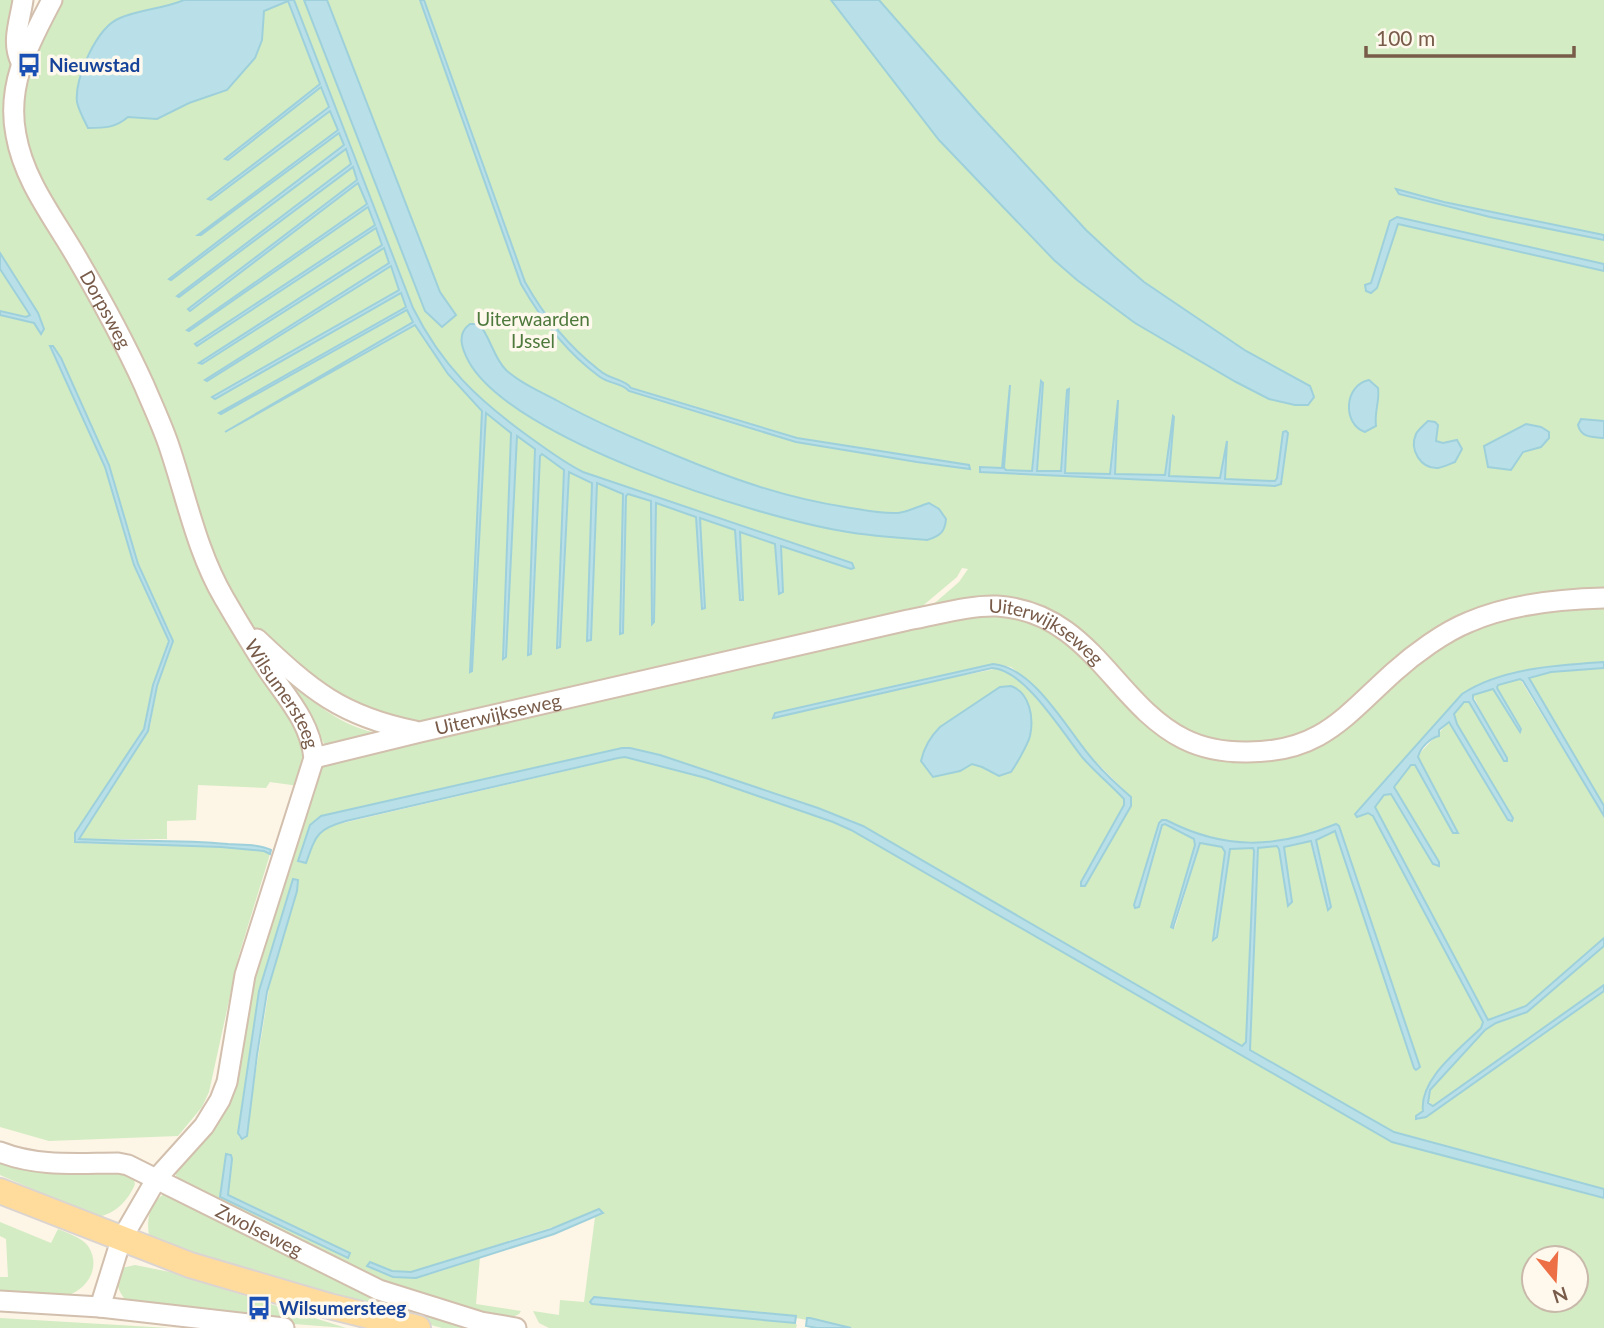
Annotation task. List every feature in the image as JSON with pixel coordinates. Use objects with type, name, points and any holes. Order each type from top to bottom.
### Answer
[{"type":"main road","points":[[0,1191],[121,1240],[236,1280],[418,1328]]},
{"type":"street","points":[[21,62],[17,54],[16,39],[23,0]]},
{"type":"street","name":"Dorpsweg","points":[[52,0],[21,62],[12,103],[15,134],[23,163],[34,188],[115,325],[144,384],[168,444],[203,553],[222,596],[239,623]]},
{"type":"street","name":"Uiterwijkseweg","points":[[314,758],[908,620],[998,606],[1037,616],[1070,634],[1098,658],[1155,719],[1184,739],[1224,751],[1267,752],[1294,747],[1324,734],[1354,711],[1394,671],[1468,622],[1519,607],[1578,598],[1604,598]]},
{"type":"street","name":"Uiterwijkseweg","points":[[239,623],[302,681],[348,711],[370,721],[420,732]]},
{"type":"street","name":"Wilsumersteeg","points":[[100,1307],[121,1240],[157,1178],[204,1126],[220,1100],[227,1082],[235,1020],[245,975],[276,870],[314,758],[308,729],[239,623]]},
{"type":"street","name":"Zwolseweg","points":[[0,1152],[50,1164],[128,1165],[379,1290],[481,1322],[516,1328]]},
{"type":"street","points":[[0,1301],[100,1307],[284,1328]]},
{"type":"green space","points":[[0,0],[18,0],[11,42],[8,90],[59,244],[107,329],[152,424],[202,577],[247,657],[290,718],[301,739],[305,762],[299,786],[270,782],[266,788],[198,785],[196,820],[167,821],[167,839],[79,839],[79,835],[150,726],[157,686],[171,648],[170,632],[138,564],[109,465],[61,358],[53,346],[50,348],[105,467],[134,565],[169,641],[150,699],[146,725],[75,833],[78,843],[221,847],[264,851],[270,854],[239,955],[209,1092],[202,1107],[178,1136],[49,1141],[0,1127],[0,315],[34,323],[41,333],[44,329],[38,313],[0,253]]},
{"type":"green space","name":"Uiterwaarden IJssel","points":[[58,0],[1604,0],[1604,599],[1453,629],[1321,732],[1248,749],[1188,736],[1049,616],[929,608],[959,582],[968,569],[962,568],[957,577],[907,619],[416,726],[373,719],[264,641],[235,608],[36,176],[22,132],[24,79]]},
{"type":"green space","points":[[0,269],[30,315],[29,317],[0,311]]},
{"type":"green space","points":[[1604,604],[1604,662],[1512,673],[1494,678],[1462,694],[1358,811],[1357,817],[1368,813],[1373,816],[1483,1022],[1481,1028],[1434,1076],[1427,1087],[1423,1111],[1416,1116],[1417,1120],[1426,1117],[1604,991],[1604,1189],[1394,1132],[1249,1050],[1258,848],[1277,846],[1279,849],[1289,906],[1292,902],[1284,847],[1310,841],[1329,910],[1331,906],[1316,840],[1335,831],[1414,1068],[1416,1070],[1420,1067],[1339,826],[1336,824],[1292,838],[1250,843],[1209,837],[1166,820],[1159,823],[1134,905],[1139,906],[1162,825],[1165,824],[1194,839],[1195,845],[1173,928],[1200,843],[1222,847],[1225,852],[1214,940],[1217,937],[1230,849],[1253,848],[1246,1043],[1242,1046],[851,820],[714,773],[630,748],[321,816],[300,863],[306,863],[315,837],[326,827],[625,757],[706,778],[833,822],[864,837],[1392,1142],[1604,1198],[1604,1328],[851,1328],[796,1316],[594,1297],[593,1304],[797,1325],[796,1328],[549,1328],[539,1323],[533,1311],[559,1315],[560,1300],[584,1302],[595,1217],[603,1214],[569,1222],[411,1272],[392,1271],[370,1262],[368,1267],[384,1273],[412,1277],[424,1276],[480,1257],[476,1304],[521,1311],[505,1321],[378,1284],[179,1182],[175,1173],[204,1136],[319,769],[325,762],[993,610],[1051,625],[1165,731],[1283,751],[1421,653],[1497,617]],"holes":[[[993,664],[1011,667],[1027,680],[1089,755],[1131,797],[1124,805],[1123,797],[1033,695],[1000,668],[775,713]],[[1011,686],[1025,696],[1029,708],[1029,738],[1018,762],[999,776],[972,764],[960,771]],[[271,976],[245,1139],[239,1137],[238,1133],[259,991]],[[232,1159],[227,1194],[350,1253],[348,1258],[220,1197]]]},
{"type":"green space","points":[[1604,668],[1604,806],[1529,678],[1551,672]]},
{"type":"green space","points":[[1520,679],[1604,816],[1604,938],[1526,1006],[1488,1020],[1374,809],[1384,795],[1391,794],[1436,866],[1439,862],[1393,787],[1411,764],[1415,765],[1453,833],[1418,757],[1449,722],[1513,818],[1457,724],[1454,714],[1464,702],[1469,702],[1504,760],[1473,695],[1493,689],[1520,731],[1521,728],[1497,688],[1498,685]]},
{"type":"green space","points":[[287,682],[346,722],[370,732],[390,733],[326,747]]},
{"type":"green space","points":[[1604,946],[1604,985],[1433,1106],[1427,1100],[1430,1090],[1485,1030],[1496,1023],[1527,1012]]},
{"type":"green space","points":[[0,1157],[111,1167],[133,1176],[135,1184],[120,1206],[97,1217],[0,1175]]},
{"type":"green space","points":[[168,1192],[473,1328],[442,1328],[329,1297],[150,1242],[148,1227],[152,1207]]},
{"type":"green space","points":[[0,1222],[51,1243],[58,1229],[78,1238],[88,1246],[92,1254],[93,1269],[90,1277],[80,1289],[66,1296],[0,1294],[0,1277],[8,1277],[6,1239],[0,1236]]},
{"type":"green space","points":[[135,1265],[170,1272],[346,1328],[294,1324],[127,1302],[117,1281],[122,1268]]},
{"type":"green space","points":[[0,1318],[169,1328],[0,1328]]},
{"type":"water","points":[[184,0],[294,0],[413,308],[424,329],[449,364],[493,409],[583,472],[852,563],[854,568],[781,546],[783,592],[779,594],[775,544],[740,532],[743,600],[740,600],[735,530],[700,518],[705,608],[702,609],[696,517],[656,503],[652,624],[651,501],[628,494],[623,633],[620,634],[623,494],[597,483],[591,640],[587,641],[592,483],[569,472],[560,647],[557,648],[564,470],[542,454],[531,654],[528,655],[535,449],[517,436],[506,657],[503,659],[511,433],[486,413],[470,672],[482,411],[448,374],[415,325],[225,432],[413,322],[407,310],[219,413],[406,307],[401,293],[215,399],[212,397],[399,290],[391,266],[205,380],[389,263],[384,248],[202,364],[199,363],[382,245],[376,228],[197,346],[195,344],[375,225],[368,207],[187,330],[367,204],[358,183],[190,311],[188,309],[357,180],[353,167],[177,296],[351,164],[346,149],[169,279],[344,145],[339,133],[198,235],[338,130],[330,111],[211,200],[208,199],[329,107],[321,87],[228,160],[225,159],[320,84],[288,1],[264,11],[262,40],[255,58],[227,90],[189,103],[157,119],[128,117],[105,127],[88,128],[80,112],[77,92],[83,67],[95,42],[111,23]]},
{"type":"water","points":[[304,0],[327,0],[440,292],[456,315],[442,327],[425,311]]},
{"type":"water","points":[[420,0],[424,0],[525,282],[558,330],[588,361],[603,373],[631,388],[797,438],[969,465],[970,469],[796,442],[629,391],[588,368],[556,335],[521,284]]},
{"type":"water","points":[[831,0],[879,0],[1086,230],[1144,282],[1246,351],[1310,386],[1314,397],[1308,405],[1269,399],[1236,382],[1135,323],[1077,280],[1054,260],[939,140]]},
{"type":"water","points":[[1396,189],[1444,202],[1604,235],[1604,240],[1490,217],[1399,194]]},
{"type":"water","points":[[1397,217],[1604,264],[1604,271],[1398,224],[1377,288],[1371,293],[1366,291],[1365,285],[1371,283],[1390,221]]},
{"type":"water","points":[[0,253],[38,313],[44,329],[41,334],[34,323],[0,315],[0,311],[26,317],[30,315],[0,269]]},
{"type":"water","points":[[470,324],[479,324],[502,365],[517,379],[586,416],[646,443],[739,480],[823,503],[872,512],[898,513],[929,503],[939,509],[946,519],[943,530],[927,540],[874,536],[803,523],[697,492],[583,446],[533,419],[494,391],[469,362],[464,352],[463,332]]},
{"type":"water","points":[[50,346],[53,346],[61,358],[109,465],[138,564],[173,641],[157,686],[148,731],[79,839],[250,845],[271,850],[270,854],[264,851],[221,847],[75,842],[75,833],[144,729],[153,685],[169,641],[134,565],[105,467]]},
{"type":"water","points":[[1369,380],[1378,388],[1376,426],[1365,432],[1352,421],[1349,405],[1355,389]]},
{"type":"water","points":[[1041,381],[1037,471],[1061,471],[1069,389],[1065,473],[1110,474],[1118,400],[1115,474],[1165,475],[1173,416],[1169,476],[1220,478],[1227,441],[1225,479],[1275,481],[1283,432],[1286,431],[1288,433],[1281,484],[1275,486],[980,472],[980,467],[1002,468],[1010,385],[1004,468],[1032,471]]},
{"type":"water","points":[[1581,419],[1604,421],[1604,438],[1588,436],[1582,432],[1578,425]]},
{"type":"water","points":[[1428,421],[1438,425],[1436,441],[1443,443],[1457,440],[1462,449],[1455,462],[1440,468],[1432,467],[1418,457],[1414,440],[1417,432]]},
{"type":"water","points":[[1526,424],[1541,427],[1549,432],[1549,438],[1541,447],[1523,452],[1511,470],[1488,467],[1484,446]]},
{"type":"water","points":[[1604,662],[1604,668],[1551,672],[1529,678],[1604,806],[1604,816],[1520,679],[1498,685],[1497,688],[1521,729],[1520,732],[1493,689],[1473,695],[1507,761],[1504,761],[1469,702],[1464,702],[1454,714],[1457,724],[1513,818],[1512,821],[1508,820],[1449,722],[1439,730],[1439,736],[1423,747],[1418,757],[1458,833],[1453,833],[1415,765],[1411,765],[1394,787],[1439,866],[1433,864],[1391,794],[1384,795],[1375,807],[1488,1020],[1526,1006],[1604,938],[1604,946],[1527,1012],[1496,1023],[1485,1030],[1430,1090],[1428,1103],[1433,1106],[1604,985],[1604,991],[1426,1117],[1416,1119],[1423,1111],[1423,1099],[1434,1076],[1481,1028],[1483,1022],[1373,816],[1368,813],[1357,817],[1355,814],[1462,694],[1477,685],[1512,673]]},
{"type":"water","points":[[993,664],[1022,675],[1035,686],[1094,761],[1131,797],[1131,806],[1085,886],[1081,886],[1081,882],[1124,805],[1124,799],[1082,757],[1030,690],[1004,671],[992,668],[773,718],[775,713]]},
{"type":"water","points":[[1011,686],[1023,694],[1026,700],[1031,729],[1029,740],[1011,772],[999,776],[972,764],[960,771],[933,777],[921,761],[930,738],[936,731],[1000,687]]},
{"type":"water","points":[[622,748],[660,755],[818,808],[863,826],[1242,1046],[1246,1042],[1253,848],[1230,849],[1217,937],[1213,940],[1225,852],[1222,847],[1200,843],[1173,928],[1171,927],[1195,845],[1194,839],[1165,824],[1162,825],[1139,907],[1135,908],[1159,823],[1166,820],[1209,837],[1250,843],[1292,838],[1336,824],[1339,826],[1420,1067],[1416,1070],[1414,1068],[1335,831],[1316,840],[1331,907],[1328,910],[1311,841],[1284,847],[1292,902],[1288,906],[1279,849],[1277,846],[1258,848],[1250,1050],[1394,1132],[1604,1189],[1604,1198],[1392,1142],[851,830],[706,778],[625,757],[336,824],[319,834],[306,863],[298,861],[310,825],[321,816]]},
{"type":"water","points":[[293,879],[298,880],[297,891],[267,992],[247,1136],[242,1139],[238,1133],[259,991]]},
{"type":"water","points":[[226,1154],[231,1155],[232,1159],[228,1195],[350,1253],[348,1258],[220,1197]]},
{"type":"water","points":[[599,1209],[603,1213],[554,1234],[416,1278],[393,1277],[367,1266],[370,1262],[392,1271],[411,1272],[551,1229]]},
{"type":"water","points":[[594,1297],[796,1316],[795,1323],[592,1304],[590,1302]]},
{"type":"water","points":[[807,1318],[810,1318],[851,1328],[806,1326]]},
{"type":"place","name":"Nieuwstad","points":[[29,65]]},
{"type":"place","name":"Wilsumersteeg","points":[[259,1308]]}]
